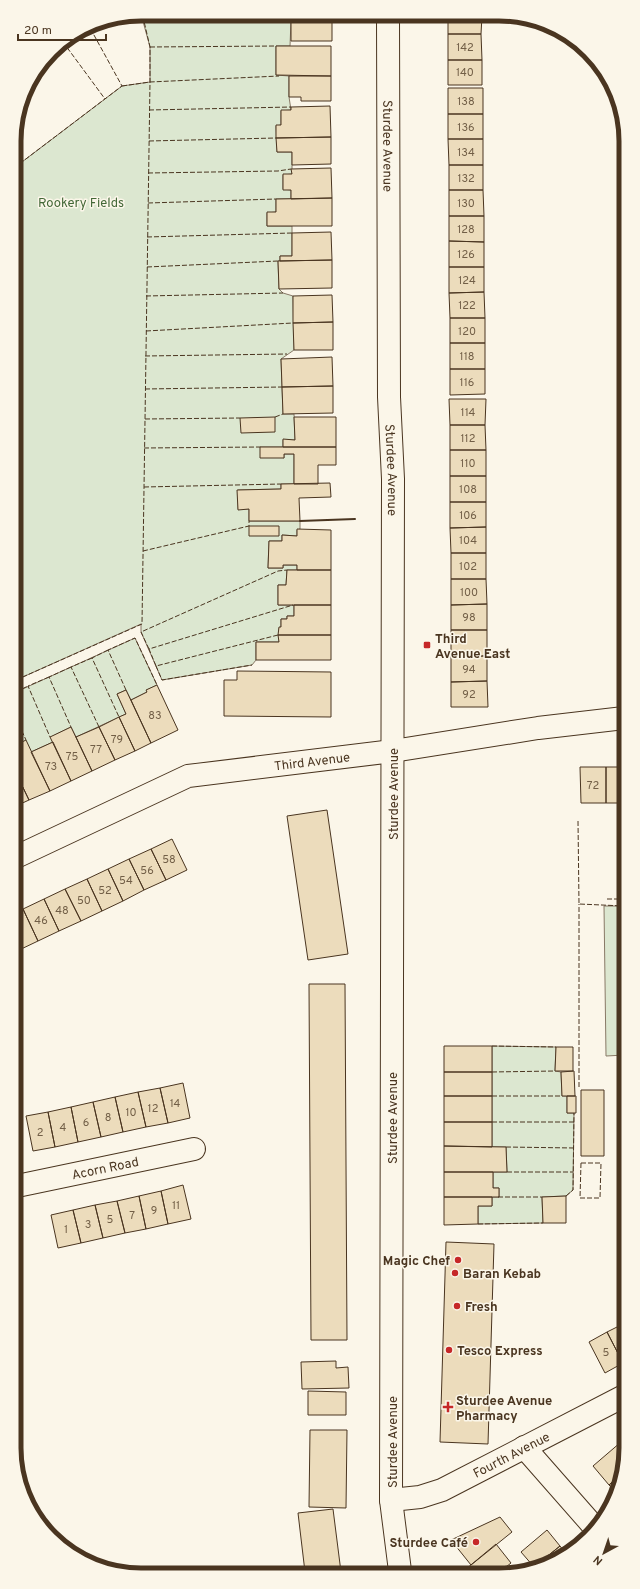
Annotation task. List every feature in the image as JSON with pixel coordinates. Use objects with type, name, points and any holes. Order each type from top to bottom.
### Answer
[{"type":"street","name":"Sturdee Avenue","points":[[388,21],[389,397],[393,479],[392,1500],[400,1568]]},
{"type":"street","name":"Third Avenue","points":[[21,855],[188,776],[393,751],[538,728],[619,719]]},
{"type":"street","name":"Acorn Road","points":[[21,1185],[194,1149]]},
{"type":"street","name":"Fourth Avenue","points":[[392,1500],[420,1497],[442,1490],[619,1399]]},
{"type":"street","points":[[524,1447],[592,1524]]},
{"type":"green space","name":"Rookery Fields","points":[[143,21],[291,21],[290,46],[276,46],[276,75],[289,76],[289,97],[291,110],[281,111],[281,125],[276,126],[277,152],[292,152],[292,174],[283,175],[283,189],[291,190],[291,199],[276,199],[276,212],[267,213],[267,226],[292,226],[292,256],[280,256],[280,261],[278,261],[279,289],[283,293],[293,296],[294,350],[281,359],[283,414],[294,414],[295,440],[283,440],[283,447],[260,447],[284,458],[284,454],[294,454],[294,484],[281,484],[281,489],[238,490],[238,509],[249,509],[249,521],[300,521],[300,529],[297,530],[297,536],[282,535],[282,541],[269,541],[268,568],[283,568],[283,565],[297,565],[297,570],[287,570],[286,585],[278,585],[278,605],[294,605],[294,616],[287,616],[287,619],[281,619],[281,627],[279,628],[279,642],[256,642],[256,660],[252,665],[162,680],[141,632],[141,624],[21,678],[21,163],[122,86],[150,82],[150,47]]},
{"type":"green space","points":[[135,638],[157,685],[131,700],[126,690],[117,694],[126,714],[76,737],[71,727],[51,737],[53,742],[31,752],[21,747],[21,690]]},
{"type":"green space","points":[[604,906],[619,906],[619,1055],[606,1056]]},
{"type":"green space","points":[[492,1046],[556,1047],[555,1071],[561,1072],[562,1096],[567,1096],[567,1113],[574,1113],[573,1190],[566,1196],[542,1197],[543,1223],[478,1224],[478,1206],[492,1206],[492,1197],[499,1197],[499,1188],[493,1188],[493,1172],[507,1172],[506,1147],[492,1147]]},
{"type":"building","points":[[291,21],[332,21],[332,41],[291,41]]},
{"type":"building","points":[[448,21],[482,21],[481,34],[448,34]]},
{"type":"building","points":[[448,34],[481,34],[482,60],[448,60]]},
{"type":"building","points":[[276,46],[331,46],[331,76],[276,75]]},
{"type":"building","points":[[448,60],[482,60],[482,85],[448,85]]},
{"type":"building","points":[[289,76],[331,76],[331,101],[301,101],[301,97],[289,97]]},
{"type":"building","points":[[448,88],[483,88],[483,114],[448,114]]},
{"type":"building","points":[[330,106],[331,137],[276,138],[276,125],[281,125],[281,110],[291,110],[291,107]]},
{"type":"building","points":[[448,114],[483,114],[483,139],[448,139]]},
{"type":"building","points":[[331,137],[331,164],[292,165],[292,152],[277,152],[276,138]]},
{"type":"building","points":[[448,139],[483,139],[483,165],[449,165]]},
{"type":"building","points":[[449,165],[483,165],[483,190],[449,190]]},
{"type":"building","points":[[331,168],[332,198],[291,199],[291,190],[283,190],[283,174],[292,174],[291,169]]},
{"type":"building","points":[[449,190],[483,190],[484,216],[449,216]]},
{"type":"building","points":[[332,198],[332,226],[267,226],[267,212],[276,212],[276,199]]},
{"type":"building","points":[[449,216],[484,216],[484,242],[449,241]]},
{"type":"building","points":[[331,232],[332,260],[280,261],[280,256],[292,256],[292,233]]},
{"type":"building","points":[[449,241],[484,242],[484,267],[449,267]]},
{"type":"building","points":[[332,260],[332,288],[279,289],[278,261]]},
{"type":"building","points":[[449,267],[484,267],[484,292],[449,293]]},
{"type":"building","points":[[484,292],[485,318],[450,318],[449,293]]},
{"type":"building","points":[[332,295],[333,322],[293,323],[293,296]]},
{"type":"building","points":[[450,318],[485,318],[485,343],[450,343]]},
{"type":"building","points":[[333,322],[333,350],[294,350],[293,323]]},
{"type":"building","points":[[450,343],[485,343],[485,369],[450,369]]},
{"type":"building","points":[[332,357],[333,386],[282,387],[281,359]]},
{"type":"building","points":[[450,369],[485,369],[485,394],[450,395]]},
{"type":"building","points":[[333,386],[333,413],[283,414],[282,387]]},
{"type":"building","points":[[449,399],[486,399],[485,425],[450,425]]},
{"type":"building","points":[[275,417],[275,432],[241,433],[240,418]]},
{"type":"building","points":[[294,417],[336,417],[336,447],[283,447],[283,439],[295,440]]},
{"type":"building","points":[[450,425],[485,425],[486,450],[450,450]]},
{"type":"building","points":[[260,447],[336,447],[336,465],[318,465],[318,484],[294,484],[294,454],[284,454],[284,458],[260,458]]},
{"type":"building","points":[[450,450],[486,450],[486,476],[450,476]]},
{"type":"building","points":[[450,476],[486,476],[486,502],[450,502]]},
{"type":"building","points":[[330,483],[331,497],[299,498],[300,521],[249,521],[249,509],[238,510],[237,490],[281,489],[281,484]]},
{"type":"building","points":[[450,502],[486,502],[486,527],[450,528]]},
{"type":"building","points":[[249,526],[279,526],[279,536],[249,536]]},
{"type":"building","points":[[486,527],[486,553],[451,553],[450,528]]},
{"type":"building","points":[[297,529],[331,530],[331,570],[297,570],[297,565],[283,565],[283,568],[268,568],[269,541],[282,541],[282,535],[297,536]]},
{"type":"building","points":[[451,553],[486,553],[486,579],[451,579]]},
{"type":"building","points":[[287,570],[331,570],[331,605],[278,605],[278,585],[286,585]]},
{"type":"building","points":[[451,579],[486,579],[487,604],[451,605]]},
{"type":"building","points":[[487,604],[487,630],[451,630],[451,605]]},
{"type":"building","points":[[294,605],[331,605],[331,635],[278,635],[279,627],[281,627],[281,619],[287,619],[287,616],[294,616]]},
{"type":"building","points":[[451,630],[487,630],[487,656],[451,656]]},
{"type":"building","points":[[278,635],[331,635],[331,660],[256,660],[256,642],[279,642]]},
{"type":"building","points":[[451,656],[487,656],[487,681],[451,682]]},
{"type":"building","points":[[237,671],[331,672],[331,717],[224,716],[224,680],[237,680]]},
{"type":"building","points":[[487,681],[488,707],[451,707],[451,682]]},
{"type":"building","points":[[157,685],[178,730],[151,743],[131,700]]},
{"type":"building","points":[[126,690],[151,743],[135,751],[119,717],[126,714],[117,694]]},
{"type":"building","points":[[119,717],[135,751],[115,760],[99,727]]},
{"type":"building","points":[[71,727],[92,771],[71,781],[50,737]]},
{"type":"building","points":[[99,727],[115,760],[92,771],[76,737]]},
{"type":"building","points":[[26,740],[50,791],[29,800],[21,783],[21,742]]},
{"type":"building","points":[[53,742],[71,781],[50,791],[31,752]]},
{"type":"building","points":[[580,767],[606,767],[606,803],[581,803]]},
{"type":"building","points":[[606,767],[619,767],[619,803],[606,803]]},
{"type":"building","points":[[21,783],[29,800],[21,804]]},
{"type":"building","points":[[327,810],[348,954],[308,960],[287,816]]},
{"type":"building","points":[[172,839],[187,870],[166,880],[151,849]]},
{"type":"building","points":[[151,849],[166,880],[144,890],[129,859]]},
{"type":"building","points":[[129,859],[144,890],[123,901],[108,869]]},
{"type":"building","points":[[108,869],[123,901],[102,911],[87,879]]},
{"type":"building","points":[[87,879],[102,911],[81,921],[65,889]]},
{"type":"building","points":[[65,889],[81,921],[59,931],[44,899]]},
{"type":"building","points":[[44,899],[59,931],[38,941],[23,909]]},
{"type":"building","points":[[23,909],[38,941],[21,949],[21,910]]},
{"type":"building","points":[[309,984],[345,984],[347,1340],[311,1340]]},
{"type":"building","points":[[444,1046],[492,1046],[492,1072],[444,1072]]},
{"type":"building","points":[[556,1047],[573,1047],[573,1071],[555,1071]]},
{"type":"building","points":[[574,1071],[575,1096],[562,1096],[561,1072]]},
{"type":"building","points":[[444,1072],[492,1072],[492,1096],[444,1096]]},
{"type":"building","points":[[183,1083],[190,1118],[168,1123],[160,1088]]},
{"type":"building","points":[[160,1088],[168,1123],[146,1127],[138,1092]]},
{"type":"building","points":[[581,1090],[604,1090],[604,1156],[581,1156]]},
{"type":"building","points":[[138,1092],[146,1127],[123,1132],[115,1097]]},
{"type":"building","points":[[444,1096],[492,1096],[492,1122],[444,1122]]},
{"type":"building","points":[[567,1096],[576,1096],[576,1113],[567,1113]]},
{"type":"building","points":[[115,1097],[123,1132],[101,1137],[93,1102]]},
{"type":"building","points":[[93,1102],[101,1137],[78,1142],[71,1107]]},
{"type":"building","points":[[71,1107],[78,1142],[55,1147],[48,1112]]},
{"type":"building","points":[[48,1112],[55,1147],[33,1151],[26,1116]]},
{"type":"building","points":[[444,1122],[492,1122],[492,1147],[444,1146]]},
{"type":"building","points":[[444,1146],[506,1147],[507,1172],[444,1172]]},
{"type":"building","points":[[444,1172],[493,1172],[493,1188],[499,1188],[499,1197],[444,1197]]},
{"type":"building","points":[[183,1185],[191,1219],[168,1224],[161,1191]]},
{"type":"building","points":[[161,1191],[168,1224],[146,1229],[139,1196]]},
{"type":"building","points":[[139,1196],[146,1229],[125,1233],[117,1201]]},
{"type":"building","points":[[566,1196],[566,1223],[543,1223],[542,1197]]},
{"type":"building","points":[[444,1197],[492,1197],[492,1206],[478,1206],[478,1224],[444,1225]]},
{"type":"building","points":[[117,1201],[125,1233],[103,1238],[95,1205]]},
{"type":"building","points":[[95,1205],[103,1238],[81,1243],[73,1210]]},
{"type":"building","points":[[73,1210],[81,1243],[58,1248],[51,1215]]},
{"type":"building","points":[[446,1242],[494,1244],[488,1444],[440,1442]]},
{"type":"building","points":[[619,1326],[619,1355],[607,1332]]},
{"type":"building","points":[[607,1332],[619,1355],[619,1365],[605,1373],[589,1342]]},
{"type":"building","points":[[336,1361],[336,1368],[348,1367],[349,1388],[302,1389],[301,1362]]},
{"type":"building","points":[[308,1391],[346,1392],[346,1415],[308,1415]]},
{"type":"building","points":[[310,1430],[347,1430],[346,1508],[309,1507]]},
{"type":"building","points":[[619,1444],[617,1472],[615,1479],[609,1485],[593,1466]]},
{"type":"building","points":[[615,1479],[612,1488],[609,1485]]},
{"type":"building","points":[[333,1509],[340,1568],[305,1568],[298,1513]]},
{"type":"building","name":"Sturdee Café","points":[[500,1517],[512,1532],[471,1565],[451,1540]]},
{"type":"building","points":[[547,1530],[560,1546],[543,1560],[531,1564],[521,1552]]},
{"type":"building","points":[[496,1544],[511,1563],[505,1568],[467,1568]]},
{"type":"building","points":[[560,1546],[563,1550],[552,1556],[543,1560]]},
{"type":"fence","points":[[21,678],[142,624],[150,82],[150,47],[144,21]]},
{"type":"fence","points":[[21,163],[122,86],[92,31]]},
{"type":"fence","points":[[150,47],[276,46]]},
{"type":"fence","points":[[67,47],[105,99]]},
{"type":"fence","points":[[122,86],[150,82],[279,76]]},
{"type":"fence","points":[[149,110],[291,107]]},
{"type":"fence","points":[[149,141],[276,138]]},
{"type":"fence","points":[[148,173],[278,171],[291,169]]},
{"type":"fence","points":[[148,203],[276,199]]},
{"type":"fence","points":[[147,237],[292,233]]},
{"type":"fence","points":[[147,267],[278,261]]},
{"type":"fence","points":[[146,296],[283,293]]},
{"type":"fence","points":[[146,331],[293,323]]},
{"type":"fence","points":[[145,356],[287,354]]},
{"type":"fence","points":[[145,389],[282,387]]},
{"type":"fence","points":[[275,417],[283,414]]},
{"type":"fence","points":[[145,419],[240,418]]},
{"type":"fence","points":[[144,448],[260,447]]},
{"type":"fence","points":[[144,487],[281,484]]},
{"type":"fence","points":[[143,551],[249,526],[249,521]]},
{"type":"fence","points":[[149,649],[141,632],[278,571],[287,570]]},
{"type":"fence","points":[[278,635],[156,666],[149,649],[293,605]]},
{"type":"fence","points":[[126,690],[108,650],[135,638],[157,685]]},
{"type":"fence","points":[[108,650],[92,658],[119,717]]},
{"type":"fence","points":[[92,658],[71,667],[99,727]]},
{"type":"fence","points":[[156,666],[162,680],[252,665]]},
{"type":"fence","points":[[71,667],[49,677],[71,727]]},
{"type":"fence","points":[[49,677],[28,686],[50,737]]},
{"type":"fence","points":[[21,690],[28,686]]},
{"type":"fence","points":[[21,729],[26,740]]},
{"type":"fence","points":[[578,821],[579,904],[619,906]]},
{"type":"fence","points":[[607,899],[619,899]]},
{"type":"fence","points":[[579,904],[579,1087]]},
{"type":"fence","points":[[492,1046],[556,1047]]},
{"type":"fence","points":[[492,1072],[555,1071]]},
{"type":"fence","points":[[492,1096],[562,1096]]},
{"type":"fence","points":[[566,1196],[573,1190],[574,1113]]},
{"type":"fence","points":[[492,1122],[574,1122]]},
{"type":"fence","points":[[506,1147],[574,1148]]},
{"type":"fence","points":[[581,1163],[601,1163],[600,1198],[580,1198],[581,1163]]},
{"type":"fence","points":[[507,1172],[573,1172]]},
{"type":"fence","points":[[498,1197],[542,1197]]},
{"type":"fence","points":[[478,1224],[543,1223]]},
{"type":"wall","points":[[300,521],[355,519]]},
{"type":"place","name":"Third Avenue East","points":[[427,645]]},
{"type":"place","name":"Magic Chef","points":[[458,1260]]},
{"type":"place","name":"Baran Kebab","points":[[455,1273]]},
{"type":"place","name":"Fresh","points":[[457,1306]]},
{"type":"place","name":"Tesco Express","points":[[449,1350]]},
{"type":"place","name":"Sturdee Avenue Pharmacy","points":[[448,1407]]},
{"type":"place","name":"Sturdee Café","points":[[476,1542]]}]
